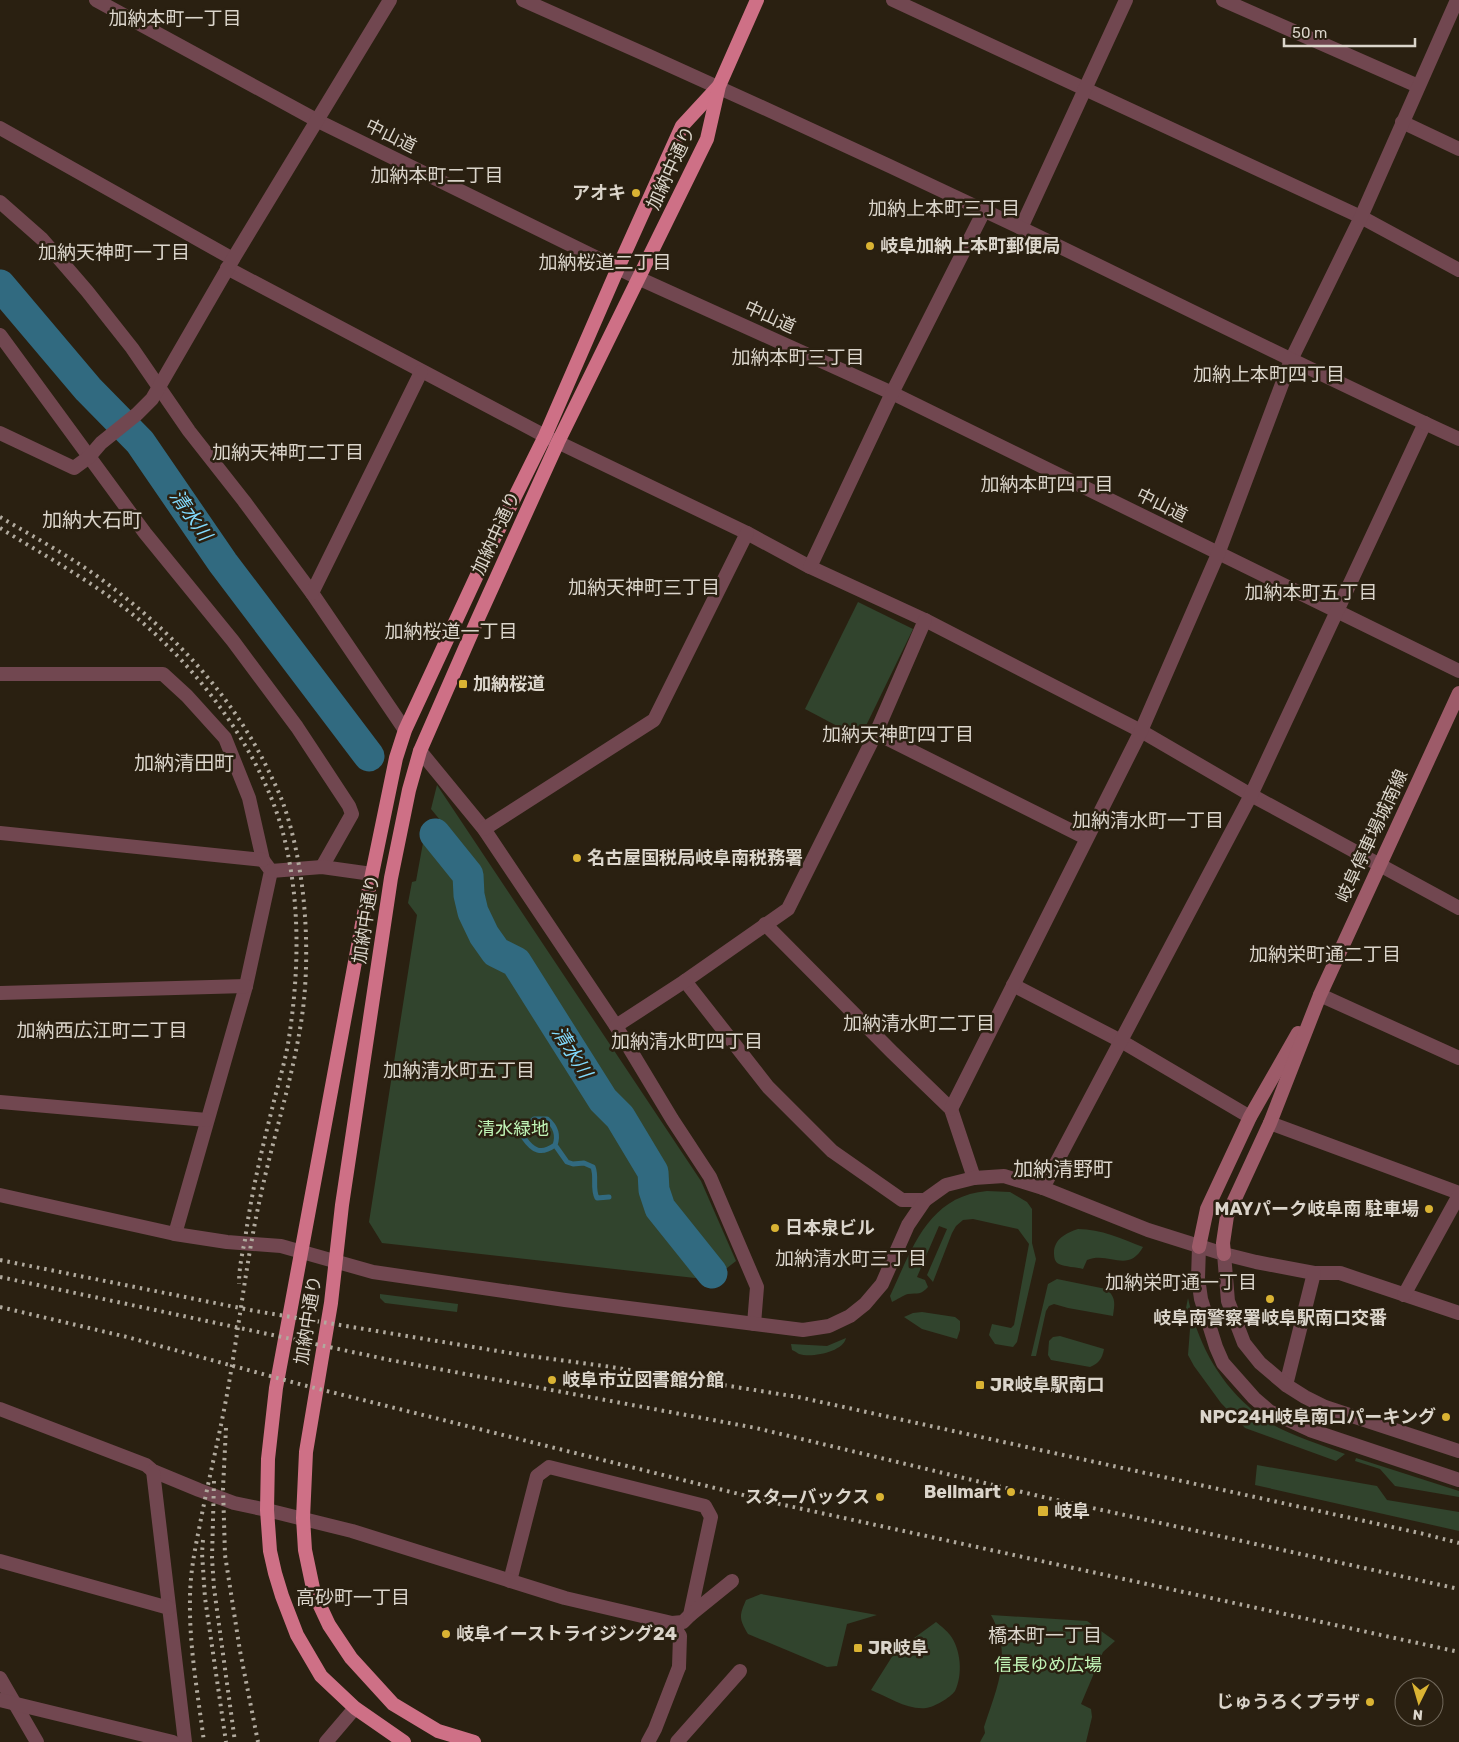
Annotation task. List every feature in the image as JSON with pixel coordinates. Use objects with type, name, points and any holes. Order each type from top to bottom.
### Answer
[{"type":"highway","name":"加納中通り","points":[[474,1742],[438,1731],[393,1704],[351,1658],[330,1625],[314,1593],[308,1571],[303,1518],[306,1452],[331,1303],[342,1205],[391,878],[409,790],[420,751],[558,442],[708,139],[719,86],[757,0]]},
{"type":"highway","name":"加納中通り","points":[[404,1742],[355,1708],[321,1676],[297,1635],[275,1574],[270,1551],[267,1510],[268,1459],[272,1417],[363,918],[396,758],[405,730],[544,436],[682,126],[719,86]]},
{"type":"main road","name":"岐阜停車場城南線","points":[[1224,1254],[1223,1243],[1227,1216],[1270,1123],[1320,995],[1459,693]]},
{"type":"main road","name":"岐阜停車場城南線","points":[[1199,1246],[1207,1209],[1250,1116],[1320,995]]},
{"type":"street","name":"中山道","points":[[96,0],[318,121],[638,278],[892,393],[1459,672]]},
{"type":"street","points":[[0,433],[74,468],[152,399],[230,263],[390,0]]},
{"type":"street","points":[[523,0],[719,86],[1021,228],[1459,440]]},
{"type":"street","points":[[893,0],[1361,217],[1459,270]]},
{"type":"street","points":[[1021,228],[1126,0]]},
{"type":"street","points":[[1223,0],[1418,86]]},
{"type":"street","points":[[951,1109],[1141,731],[1218,554],[1291,360],[1361,217],[1457,0]]},
{"type":"street","points":[[1402,122],[1459,148]]},
{"type":"street","points":[[0,128],[421,372],[544,436],[747,533],[810,567],[925,620],[1141,731],[1251,795],[1459,908]]},
{"type":"street","points":[[0,202],[42,239],[87,291],[132,348],[158,388],[312,593],[405,730]]},
{"type":"street","points":[[810,567],[892,393],[984,211]]},
{"type":"street","points":[[0,335],[145,533],[239,649],[297,727],[349,806],[352,814],[322,867]]},
{"type":"street","points":[[312,593],[421,372]]},
{"type":"street","points":[[1043,1188],[1251,795],[1425,423]]},
{"type":"street","points":[[484,830],[654,720],[747,533]]},
{"type":"street","points":[[616,1026],[685,981],[788,908],[876,733],[925,620]]},
{"type":"street","points":[[0,674],[163,674],[187,696],[224,738],[249,798],[267,866],[246,986],[175,1234]]},
{"type":"street","points":[[876,733],[1086,838]]},
{"type":"street","points":[[420,751],[484,830],[616,1026],[672,1119],[710,1176],[757,1287],[754,1324]]},
{"type":"street","points":[[0,833],[267,866],[322,867],[372,874]]},
{"type":"street","points":[[765,924],[951,1109],[974,1178]]},
{"type":"street","points":[[685,981],[768,1087],[832,1151],[902,1200],[924,1200]]},
{"type":"street","points":[[1013,985],[1121,1041],[1250,1116]]},
{"type":"street","points":[[0,993],[246,986]]},
{"type":"street","points":[[1320,995],[1459,1058]]},
{"type":"street","points":[[0,1102],[207,1120]]},
{"type":"street","points":[[1270,1123],[1459,1194],[1404,1295]]},
{"type":"street","points":[[0,1195],[175,1234],[227,1242],[281,1246],[373,1272],[565,1300],[803,1330],[829,1326],[850,1316],[865,1304],[882,1284],[908,1225],[924,1200],[946,1185],[974,1178],[1004,1176],[1043,1188],[1148,1230],[1224,1254],[1314,1273],[1340,1273],[1459,1314]]},
{"type":"street","points":[[1199,1246],[1198,1278],[1201,1299],[1216,1347],[1223,1363],[1254,1398],[1269,1411],[1310,1430],[1459,1480]]},
{"type":"street","points":[[1224,1254],[1228,1301],[1244,1343],[1260,1363],[1286,1385],[1325,1407],[1459,1451]]},
{"type":"street","points":[[1286,1385],[1314,1273]]},
{"type":"street","points":[[0,1409],[146,1465],[153,1471],[234,1503],[352,1531],[565,1598],[672,1623],[683,1622],[732,1581]]},
{"type":"street","points":[[510,1581],[536,1476],[549,1466],[705,1506],[711,1517],[690,1615]]},
{"type":"street","points":[[153,1471],[185,1742]]},
{"type":"street","points":[[0,1561],[169,1608]]},
{"type":"street","points":[[648,1742],[655,1729],[679,1667],[680,1636],[672,1623]]},
{"type":"street","points":[[677,1742],[740,1671]]},
{"type":"street","points":[[0,1678],[37,1742]]},
{"type":"street","points":[[0,1700],[173,1742]]},
{"type":"street","points":[[326,1742],[355,1708]]},
{"type":"green space","points":[[858,602],[913,629],[860,738],[805,709]]},
{"type":"green space","name":"清水緑地","points":[[437,785],[701,1181],[736,1261],[727,1268],[704,1279],[382,1243],[369,1222],[417,915],[408,903],[412,882],[416,881],[423,843],[445,826],[431,809]]},
{"type":"green space","points":[[987,1191],[1010,1192],[1027,1202],[1032,1209],[1032,1243],[1036,1259],[1017,1342],[1013,1347],[995,1344],[989,1335],[992,1324],[1011,1328],[1014,1325],[1029,1244],[1018,1229],[973,1219],[963,1220],[952,1233],[933,1282],[927,1275],[947,1229],[939,1226],[917,1277],[925,1280],[928,1287],[926,1290],[906,1295],[892,1302],[890,1296],[915,1243],[936,1214],[950,1203],[967,1195]]},
{"type":"green space","points":[[1078,1229],[1103,1233],[1143,1247],[1137,1255],[1124,1261],[1095,1258],[1087,1260],[1083,1269],[1059,1264],[1054,1257],[1058,1240]]},
{"type":"green space","points":[[1057,1279],[1106,1289],[1112,1295],[1114,1301],[1113,1316],[1054,1304],[1049,1306],[1046,1311],[1036,1356],[1031,1356],[1048,1284]]},
{"type":"green space","points":[[380,1294],[458,1304],[457,1312],[385,1303],[380,1298]]},
{"type":"green space","points":[[1188,1298],[1197,1329],[1210,1357],[1237,1396],[1257,1415],[1273,1425],[1345,1454],[1336,1461],[1245,1428],[1221,1403],[1188,1355],[1190,1329],[1185,1313]]},
{"type":"green space","points":[[922,1312],[955,1317],[960,1321],[957,1339],[922,1329],[904,1317]]},
{"type":"green space","points":[[1060,1336],[1104,1349],[1101,1358],[1090,1367],[1051,1360],[1048,1355],[1049,1341],[1053,1337]]},
{"type":"green space","points":[[846,1338],[844,1343],[833,1350],[811,1355],[799,1354],[792,1350],[791,1344],[827,1346]]},
{"type":"green space","points":[[1356,1458],[1459,1491],[1459,1497],[1395,1486],[1380,1469],[1355,1461]]},
{"type":"green space","points":[[1257,1465],[1377,1486],[1387,1500],[1459,1512],[1459,1531],[1255,1485]]},
{"type":"green space","points":[[761,1594],[877,1615],[847,1624],[837,1666],[827,1667],[748,1634],[741,1617],[742,1610],[746,1600]]},
{"type":"green space","name":"信長ゆめ広場","points":[[991,1615],[1087,1621],[1115,1641],[1103,1652],[1081,1704],[1091,1709],[1092,1717],[1086,1742],[980,1742],[985,1733],[984,1727],[1001,1671],[1001,1644],[998,1630]]},
{"type":"green space","points":[[936,1622],[950,1635],[959,1655],[958,1685],[953,1694],[933,1706],[919,1708],[905,1705],[871,1690],[895,1652]]},
{"type":"waterway","name":"清水川","points":[[0,285],[88,389],[140,442],[223,563],[369,756]]},
{"type":"waterway","name":"清水川","points":[[435,834],[468,875],[469,895],[473,912],[484,935],[496,952],[516,962],[603,1100],[620,1117],[653,1172],[654,1190],[660,1208],[712,1273]]},
{"type":"waterway","points":[[555,1145],[556,1130],[547,1119],[534,1119],[525,1128],[524,1138],[534,1149],[541,1151],[555,1145],[567,1162],[573,1164],[584,1163],[593,1167],[597,1198],[609,1197]]},
{"type":"railway","points":[[0,517],[67,556],[105,582],[155,623],[201,669],[240,721],[257,749],[283,803],[296,850],[306,926],[306,976],[301,1025],[256,1217],[226,1401],[195,1552],[190,1589],[194,1670],[204,1742]]},
{"type":"railway","points":[[0,528],[104,593],[161,639],[184,663],[227,717],[246,746],[262,776],[275,807],[290,862],[296,914],[296,966],[292,1018],[286,1052],[253,1190],[239,1284]]},
{"type":"railway","points":[[0,1260],[255,1311],[522,1355],[611,1367],[798,1397],[1459,1543]]},
{"type":"railway","points":[[0,1277],[390,1360],[756,1428],[1043,1497],[1459,1589]]},
{"type":"railway","points":[[0,1307],[127,1337],[303,1385],[775,1503],[1459,1652]]},
{"type":"railway","points":[[226,1428],[223,1488],[225,1555],[240,1651],[258,1742]]},
{"type":"railway","points":[[214,1481],[212,1558],[214,1588],[235,1742]]},
{"type":"railway","points":[[203,1540],[205,1598],[226,1742]]},
{"type":"place","name":"アオキ","points":[[636,193]]},
{"type":"place","name":"岐阜加納上本町郵便局","points":[[870,246]]},
{"type":"place","name":"加納桜道","points":[[463,684]]},
{"type":"place","name":"名古屋国税局岐阜南税務署","points":[[577,858]]},
{"type":"place","name":"MAYパーク岐阜南 駐車場","points":[[1429,1209]]},
{"type":"place","name":"日本泉ビル","points":[[775,1228]]},
{"type":"place","name":"岐阜南警察署岐阜駅南口交番","points":[[1270,1299]]},
{"type":"place","name":"岐阜市立図書館分館","points":[[552,1380]]},
{"type":"place","name":"JR岐阜駅南口","points":[[980,1385]]},
{"type":"place","name":"NPC24H岐阜南口パーキング","points":[[1446,1417]]},
{"type":"place","name":"Bellmart","points":[[1011,1492]]},
{"type":"place","name":"スターバックス","points":[[880,1497]]},
{"type":"place","name":"岐阜","points":[[1043,1511]]},
{"type":"place","name":"岐阜イーストライジング24","points":[[446,1634]]},
{"type":"place","name":"JR岐阜","points":[[858,1648]]},
{"type":"place","name":"じゅうろくプラザ","points":[[1370,1702]]},
{"type":"district","name":"加納本町一丁目","points":[[175,18]]},
{"type":"district","name":"加納本町二丁目","points":[[437,175]]},
{"type":"district","name":"加納上本町三丁目","points":[[944,208]]},
{"type":"district","name":"加納天神町一丁目","points":[[114,252]]},
{"type":"district","name":"加納桜道二丁目","points":[[605,262]]},
{"type":"district","name":"加納本町三丁目","points":[[798,357]]},
{"type":"district","name":"加納上本町四丁目","points":[[1269,374]]},
{"type":"district","name":"加納天神町二丁目","points":[[288,452]]},
{"type":"district","name":"加納本町四丁目","points":[[1047,484]]},
{"type":"district","name":"加納大石町","points":[[92,520]]},
{"type":"district","name":"加納天神町三丁目","points":[[644,587]]},
{"type":"district","name":"加納本町五丁目","points":[[1311,592]]},
{"type":"district","name":"加納桜道一丁目","points":[[451,631]]},
{"type":"district","name":"加納天神町四丁目","points":[[898,734]]},
{"type":"district","name":"加納清田町","points":[[184,763]]},
{"type":"district","name":"加納清水町一丁目","points":[[1148,820]]},
{"type":"district","name":"加納栄町通二丁目","points":[[1325,954]]},
{"type":"district","name":"加納清水町二丁目","points":[[919,1023]]},
{"type":"district","name":"加納西広江町二丁目","points":[[102,1030]]},
{"type":"district","name":"加納清水町四丁目","points":[[687,1041]]},
{"type":"district","name":"加納清水町五丁目","points":[[459,1070]]},
{"type":"district","name":"加納清野町","points":[[1063,1169]]},
{"type":"district","name":"加納清水町三丁目","points":[[851,1258]]},
{"type":"district","name":"加納栄町通一丁目","points":[[1181,1282]]},
{"type":"district","name":"高砂町一丁目","points":[[353,1597]]},
{"type":"district","name":"橋本町一丁目","points":[[1045,1635]]}]
